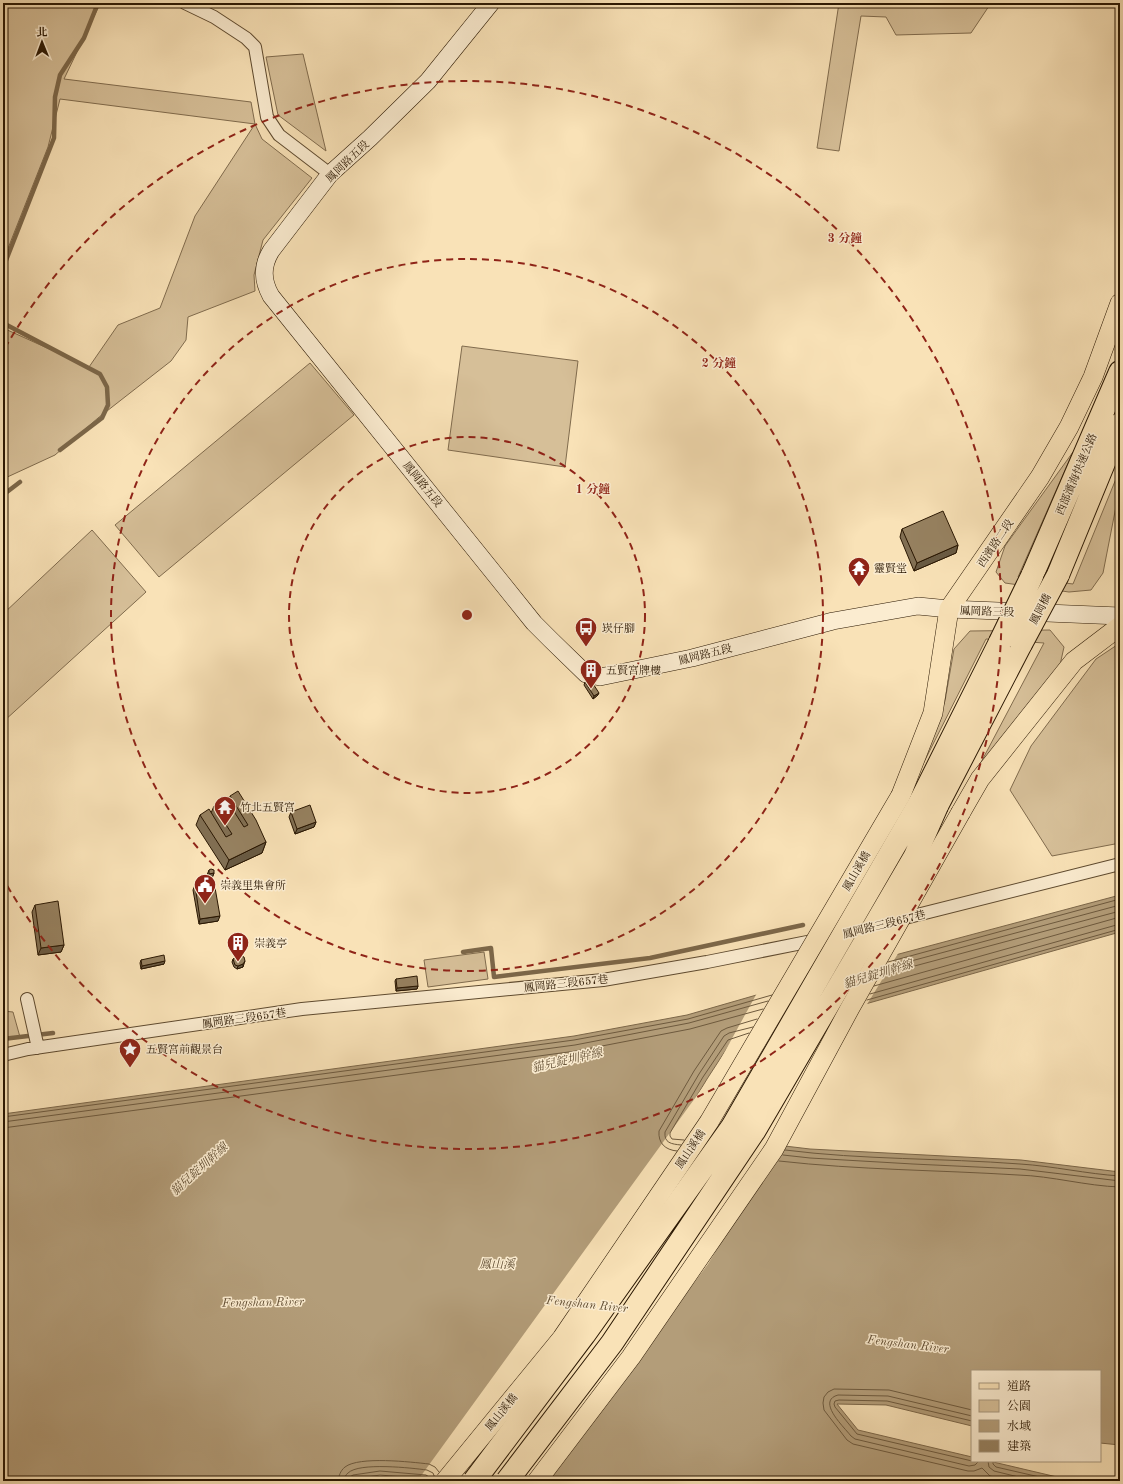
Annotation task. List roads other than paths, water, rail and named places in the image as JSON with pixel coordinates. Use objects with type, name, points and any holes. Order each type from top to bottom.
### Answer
[{"type":"highway","name":"西部濱海快速公路","points":[[1032,576],[1120,372]]},
{"type":"highway","name":"西部濱海快速公路","points":[[1058,575],[1120,424]]},
{"type":"highway","name":"鳳岡橋","points":[[920,801],[1022,644],[1058,575]]},
{"type":"highway","name":"鳳岡橋","points":[[920,801],[1032,576]]},
{"type":"highway","name":"鳳山溪橋","points":[[474,1481],[584,1335],[732,1127],[920,801]]},
{"type":"highway","points":[[507,1481],[612,1343],[755,1130],[915,856],[920,801]]},
{"type":"main road","name":"西濱路二段","points":[[920,801],[949,609],[1040,477],[1069,427],[1093,377],[1120,303]]},
{"type":"main road","points":[[537,1481],[631,1357],[774,1149],[850,1008],[980,779],[1074,661],[1120,626]]},
{"type":"main road","name":"鳳山溪橋","points":[[445,1481],[562,1338],[709,1122],[920,801]]},
{"type":"street","points":[[185,3],[214,17],[246,38],[255,47],[267,117],[279,135],[330,174]]},
{"type":"street","name":"鳳岡路五段","points":[[491,3],[428,81],[370,138],[330,174],[271,250],[267,257],[264,272],[267,288],[271,296],[534,622],[550,640],[586,674],[600,677],[692,658],[833,621],[918,606],[949,609]]},
{"type":"street","name":"鳳岡路三段","points":[[949,609],[1120,616]]},
{"type":"street","name":"鳳岡路三段657巷","points":[[3,1055],[38,1048],[302,1009],[603,980],[801,944],[1120,864]]},
{"type":"street","points":[[27,999],[38,1048]]},
{"type":"water","name":"鳳山溪","points":[[1120,895],[1120,932],[731,1042],[673,1135],[734,1140],[810,1149],[1021,1160],[1120,1172],[1120,1445],[1101,1443],[1101,1370],[971,1370],[971,1426],[886,1405],[837,1404],[858,1430],[971,1457],[971,1462],[993,1462],[1074,1481],[448,1481],[380,1475],[342,1481],[3,1481],[3,1114],[574,1036],[687,1015],[899,954]]},
{"type":"waterway","points":[[3,268],[54,138],[55,97],[60,75],[84,38],[98,3]]},
{"type":"waterway","points":[[3,323],[100,374],[107,387],[108,405],[102,418],[60,450]]},
{"type":"waterway","points":[[3,495],[20,482]]},
{"type":"waterway","points":[[463,952],[491,948],[494,977],[650,958],[803,925]]},
{"type":"waterway","points":[[3,1039],[53,1033]]},
{"type":"place","name":"靈賢堂","points":[[859,588]]},
{"type":"place","name":"崁仔腳","points":[[586,648]]},
{"type":"place","name":"五賢宮牌樓","points":[[591,690]]},
{"type":"place","name":"竹北五賢宮","points":[[225,826]]},
{"type":"place","name":"崇義里集會所","points":[[205,904]]},
{"type":"place","name":"崇義亭","points":[[238,962]]},
{"type":"place","name":"五賢宮前觀景台","points":[[130,1068]]},
{"type":"water label","name":"貓兒錠圳幹線","points":[[878,974]]},
{"type":"water label","name":"貓兒錠圳幹線","points":[[567,1060]]},
{"type":"water label","name":"貓兒錠圳幹線","points":[[199,1169]]},
{"type":"water label","name":"Fengshan River","points":[[263,1302]]},
{"type":"water label","name":"Fengshan River","points":[[587,1304]]},
{"type":"water label","name":"Fengshan River","points":[[908,1344]]}]
